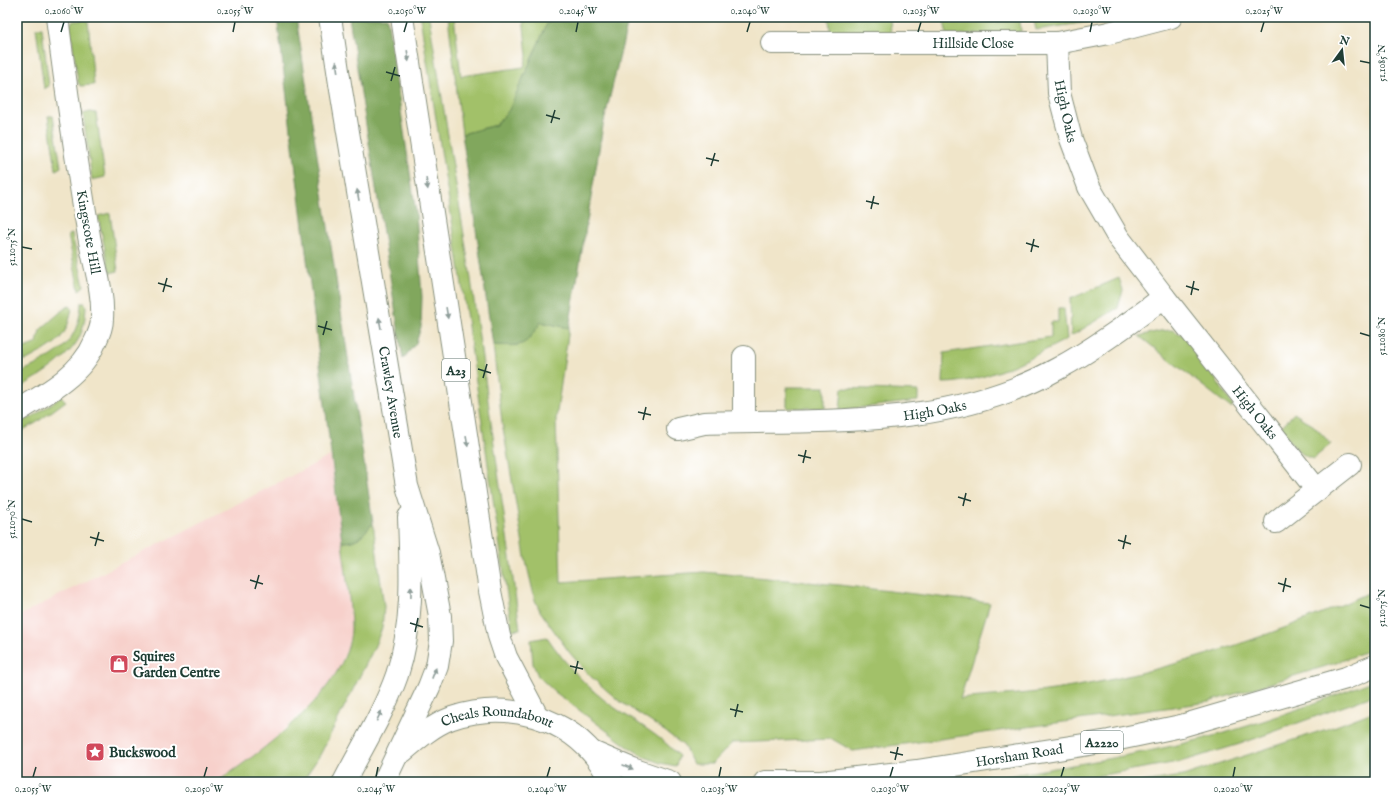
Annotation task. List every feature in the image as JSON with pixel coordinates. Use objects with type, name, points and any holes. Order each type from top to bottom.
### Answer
[{"type":"main road","name":"Kingscote Hill","points":[[17,411],[62,382],[82,364],[95,343],[102,320],[101,296],[92,254],[69,113],[57,17]]},
{"type":"main road","name":"Crawley Avenue","points":[[330,17],[408,486],[431,568],[440,616],[441,640],[437,666],[429,687],[396,757]]},
{"type":"main road","name":"A23","points":[[402,17],[493,606],[499,636],[506,657],[537,716]]},
{"type":"main road","name":"Hillside Close","points":[[772,43],[1056,43],[1109,33],[1171,17]]},
{"type":"main road","name":"High Oaks","points":[[1056,43],[1060,94],[1071,139],[1089,187],[1118,237],[1317,490]]},
{"type":"main road","name":"High Oaks","points":[[678,429],[704,423],[829,421],[894,418],[951,408],[977,401],[1005,393],[1058,369],[1106,340],[1164,297]]},
{"type":"main road","points":[[744,357],[744,422]]},
{"type":"main road","points":[[1276,522],[1350,464]]},
{"type":"main road","points":[[344,782],[378,718],[397,676],[409,626],[412,592],[408,486]]},
{"type":"main road","name":"Horsham Road","points":[[821,782],[917,771],[1109,741],[1181,726],[1346,678],[1375,666]]},
{"type":"main road","name":"Cheals Roundabout","points":[[384,782],[396,757],[426,732],[451,718],[479,711],[501,710],[537,716],[567,730],[592,752],[612,782]]},
{"type":"main road","points":[[592,752],[632,769],[670,782]]},
{"type":"main road","points":[[765,782],[817,782]]},
{"type":"shaded area","points":[[330,456],[344,557],[351,629],[347,648],[338,669],[326,689],[260,752],[217,782],[17,782],[17,617]]},
{"type":"green space","points":[[277,17],[296,17],[373,523],[360,537],[348,542],[342,542]]},
{"type":"green space","points":[[349,17],[387,17],[416,213],[422,297],[421,327],[416,343],[403,359]]},
{"type":"green space","points":[[420,17],[429,17],[470,272],[520,629],[512,630],[461,278]]},
{"type":"green space","points":[[448,17],[454,17],[461,76],[524,67],[527,56],[523,17],[550,17],[509,110],[496,125],[462,134]]},
{"type":"green space","points":[[550,17],[629,17],[603,126],[569,328],[541,322],[531,337],[522,344],[493,345],[462,134],[496,125],[509,110]]},
{"type":"green space","points":[[829,17],[890,17],[891,35],[830,32]]},
{"type":"green space","points":[[1051,17],[1112,18],[1036,30],[1034,20]]},
{"type":"green space","points":[[88,20],[94,85],[80,86],[78,82],[70,25],[73,21]]},
{"type":"green space","points":[[944,21],[980,23],[1020,21],[1021,32],[947,35]]},
{"type":"green space","points":[[36,28],[42,28],[49,86],[44,89]]},
{"type":"green space","points":[[90,112],[96,113],[105,177],[92,180],[83,114]]},
{"type":"green space","points":[[48,116],[53,116],[61,167],[56,170]]},
{"type":"green space","points":[[110,213],[118,271],[110,273],[98,216]]},
{"type":"green space","points":[[72,234],[84,286],[79,290],[68,235]]},
{"type":"green space","points":[[1119,278],[1123,290],[1118,308],[1071,336],[1070,299]]},
{"type":"green space","points":[[81,303],[85,303],[86,307],[84,324],[82,332],[73,347],[50,368],[17,389],[17,374],[52,356],[69,340],[75,330],[79,318]]},
{"type":"green space","points":[[70,306],[72,308],[69,320],[62,336],[57,342],[25,361],[22,349],[37,343],[40,330],[65,308]]},
{"type":"green space","points":[[1058,308],[1064,308],[1067,339],[1023,361],[991,374],[959,382],[943,383],[944,353],[1051,337],[1051,322],[1058,322]]},
{"type":"green space","points":[[541,322],[569,328],[556,419],[561,582],[704,572],[839,585],[990,603],[960,699],[1058,689],[1150,670],[1188,660],[1264,635],[1302,621],[1375,590],[1375,648],[1336,663],[1209,702],[853,751],[832,739],[732,743],[712,764],[693,764],[684,746],[618,700],[589,675],[569,652],[540,611],[535,600],[525,557],[502,422],[493,345],[522,344],[531,337]]},
{"type":"green space","points":[[1172,330],[1183,335],[1195,347],[1233,406],[1231,408],[1139,336]]},
{"type":"green space","points":[[787,387],[825,387],[825,408],[787,408]]},
{"type":"green space","points":[[842,388],[918,391],[918,401],[840,410]]},
{"type":"green space","points":[[61,397],[66,401],[36,423],[19,432],[17,424],[32,417]]},
{"type":"green space","points":[[1294,413],[1314,426],[1331,444],[1313,459],[1298,451],[1281,427]]},
{"type":"green space","points":[[373,523],[384,607],[382,628],[374,648],[320,755],[302,782],[217,782],[279,736],[320,696],[336,674],[347,652],[351,629],[349,597],[342,542],[352,541],[360,537]]},
{"type":"green space","points":[[547,637],[570,667],[587,685],[605,701],[657,736],[679,756],[676,766],[660,763],[645,757],[627,746],[555,692],[538,676],[533,664],[531,640]]},
{"type":"green space","points":[[1375,680],[1375,695],[1240,744],[1184,761],[1062,782],[972,782],[1074,765],[1202,739],[1278,716]]},
{"type":"green space","points":[[1375,711],[1375,782],[1142,782],[1183,776],[1336,726]]},
{"type":"place","name":"Squires Garden Centre","points":[[119,664]]},
{"type":"place","name":"Buckswood","points":[[95,752]]}]
